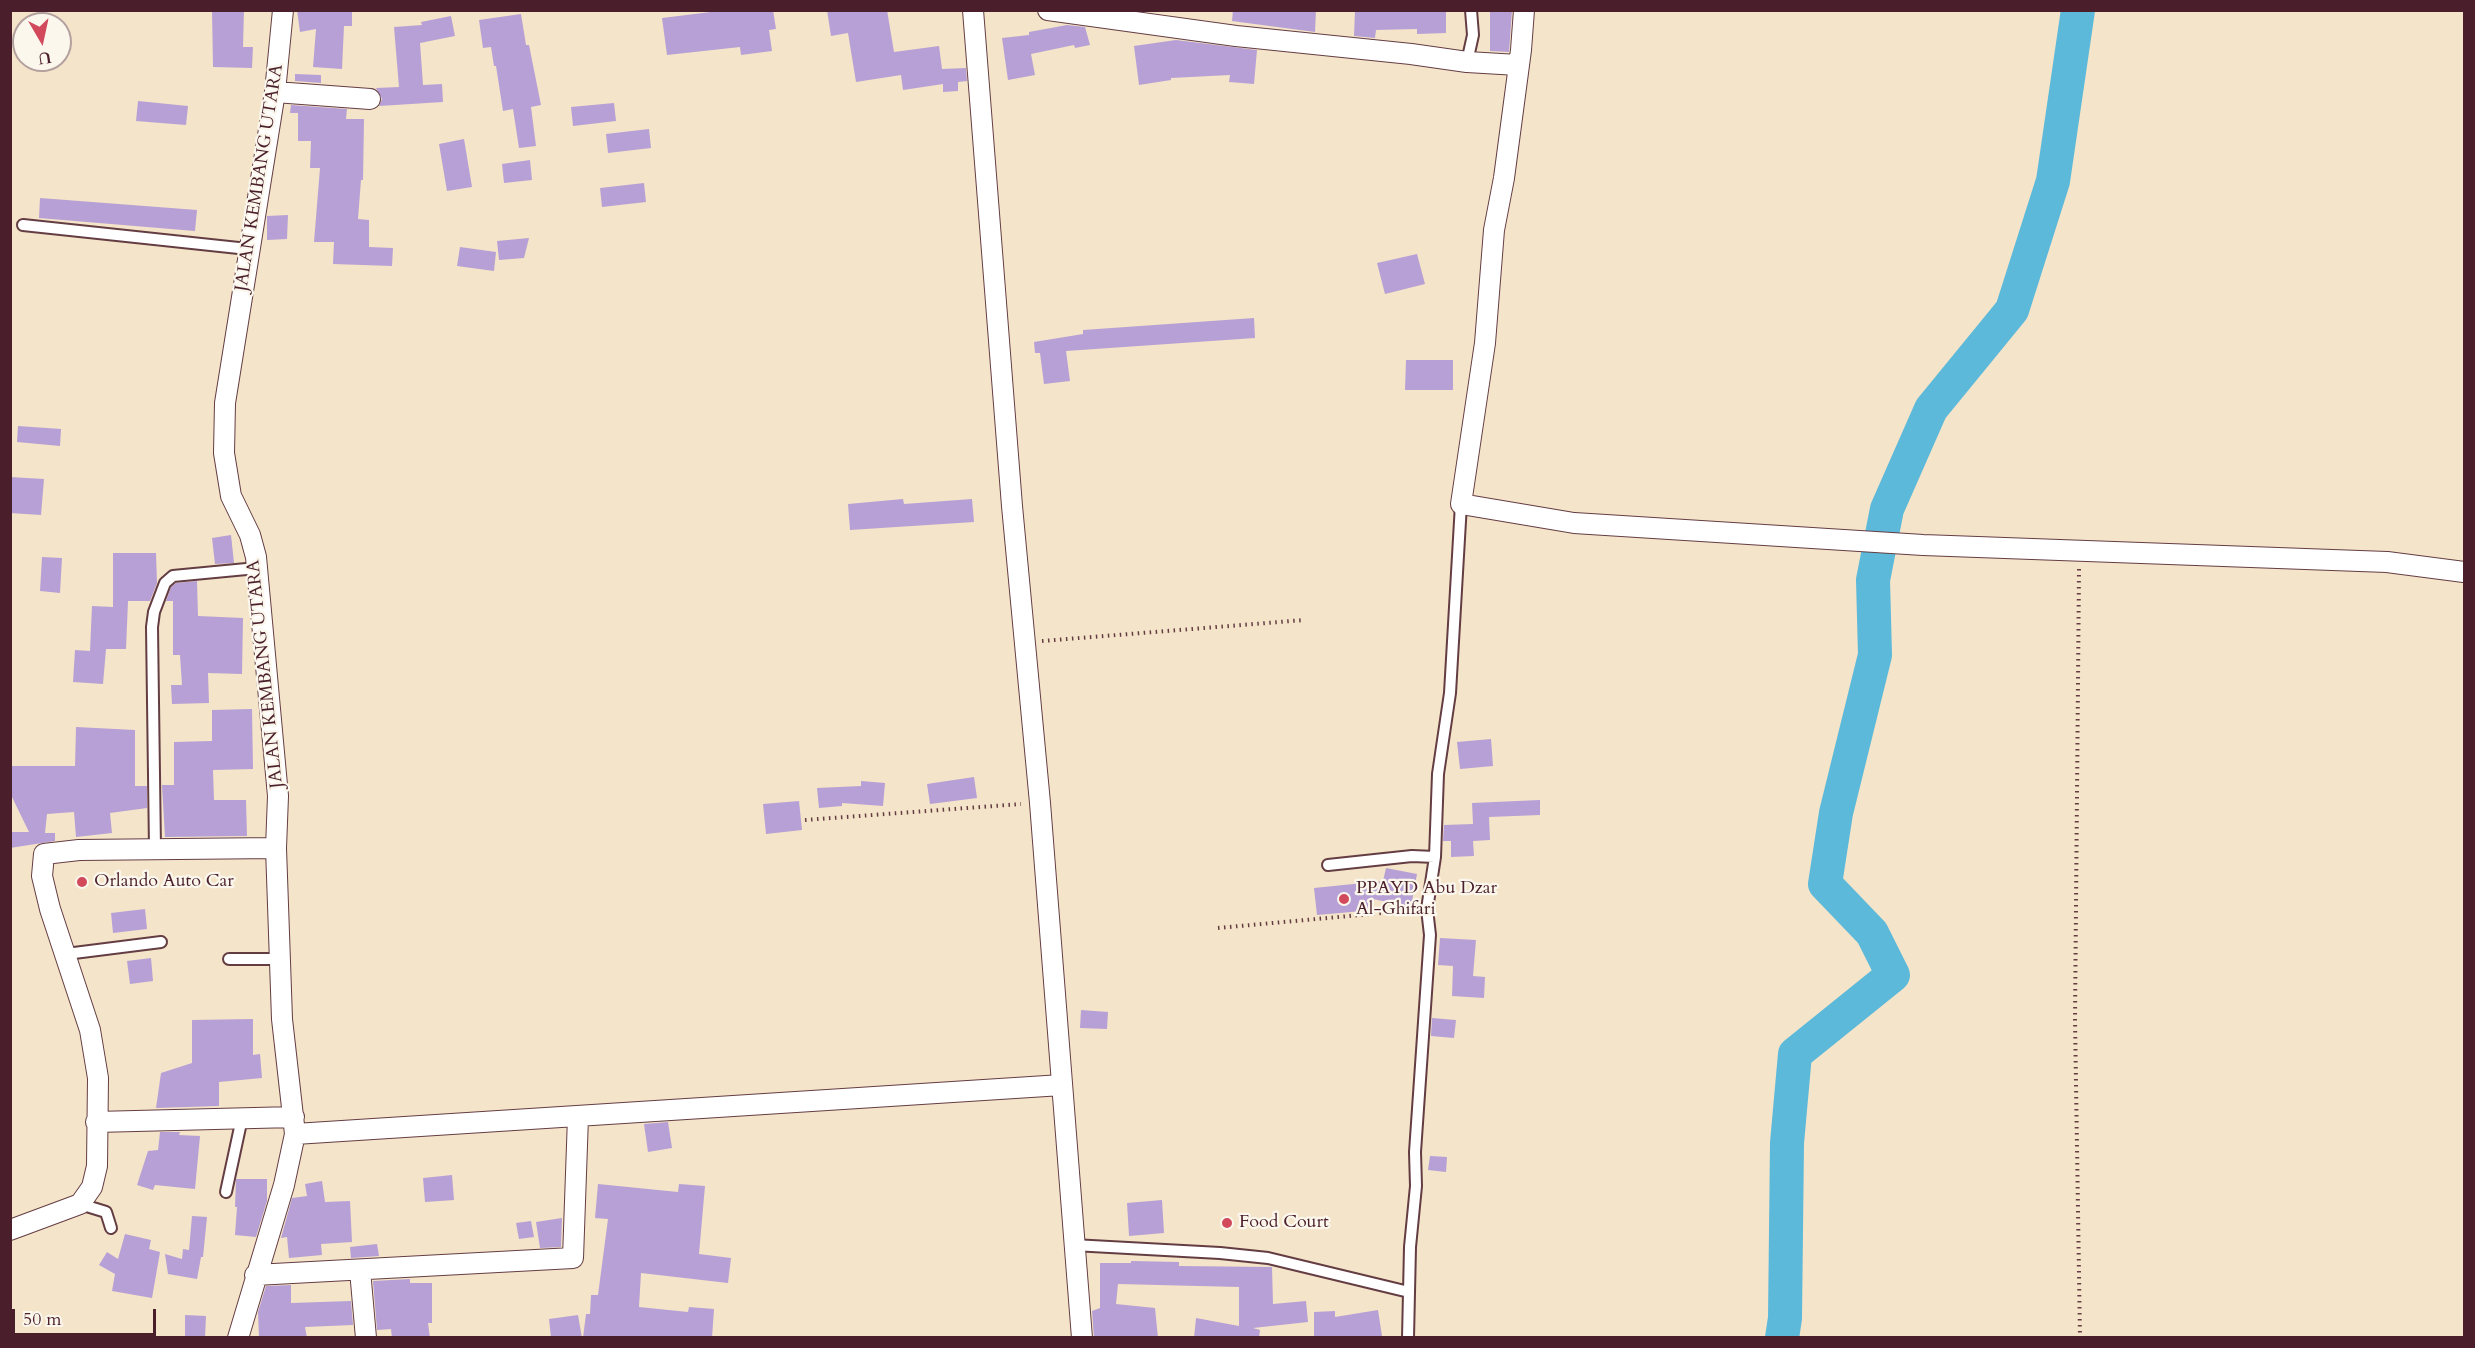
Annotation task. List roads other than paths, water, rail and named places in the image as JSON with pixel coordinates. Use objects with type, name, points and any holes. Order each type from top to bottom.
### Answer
[{"type":"street","name":"JALAN KEMBANG UTARA","points":[[238,1338],[255,1275],[284,1185],[295,1125],[282,1019],[276,848],[278,796],[257,568],[250,535],[231,496],[224,453],[225,403],[275,92],[283,10]]},
{"type":"street","points":[[973,10],[1024,643],[1040,803],[1082,1338]]},
{"type":"street","points":[[1048,10],[1129,16],[1467,62],[1518,65]]},
{"type":"street","points":[[1524,10],[1504,178],[1494,230],[1485,343],[1461,504],[1574,523],[1893,543],[2387,562],[2464,572]]},
{"type":"street","points":[[275,92],[370,99]]},
{"type":"street","points":[[10,1230],[80,1204],[92,1187],[97,1166],[98,1078],[90,1030],[50,909],[44,885],[44,854],[79,850],[276,848]]},
{"type":"street","points":[[96,1122],[242,1118],[295,1125],[578,1117],[1062,1086]]},
{"type":"street","points":[[255,1275],[573,1258],[578,1117]]},
{"type":"street","points":[[360,1270],[366,1338]]},
{"type":"lane","points":[[1467,62],[1473,35],[1471,10]]},
{"type":"lane","points":[[23,225],[248,249]]},
{"type":"lane","points":[[1408,1338],[1410,1247],[1416,1186],[1414,1152],[1430,935],[1427,909],[1435,857],[1438,774],[1450,693],[1461,504]]},
{"type":"lane","points":[[155,849],[152,627],[154,612],[165,583],[173,576],[257,568]]},
{"type":"lane","points":[[1328,865],[1412,856],[1435,857]]},
{"type":"lane","points":[[66,954],[161,942]]},
{"type":"lane","points":[[229,959],[280,959]]},
{"type":"lane","points":[[226,1192],[242,1118]]},
{"type":"lane","points":[[80,1204],[106,1212],[111,1228]]},
{"type":"lane","points":[[1074,1245],[1268,1258],[1409,1292]]},
{"type":"waterway","points":[[1782,1338],[1785,1318],[1787,1143],[1795,1054],[1893,975],[1872,933],[1825,884],[1836,813],[1875,655],[1873,580],[1887,509],[1931,409],[2012,310],[2053,181],[2078,10]]},
{"type":"place","name":"Orlando Auto Car","points":[[82,882]]},
{"type":"place","name":"PPAYD Abu Dzar Al-Ghifari","points":[[1344,899]]},
{"type":"place","name":"Food Court","points":[[1227,1223]]}]
